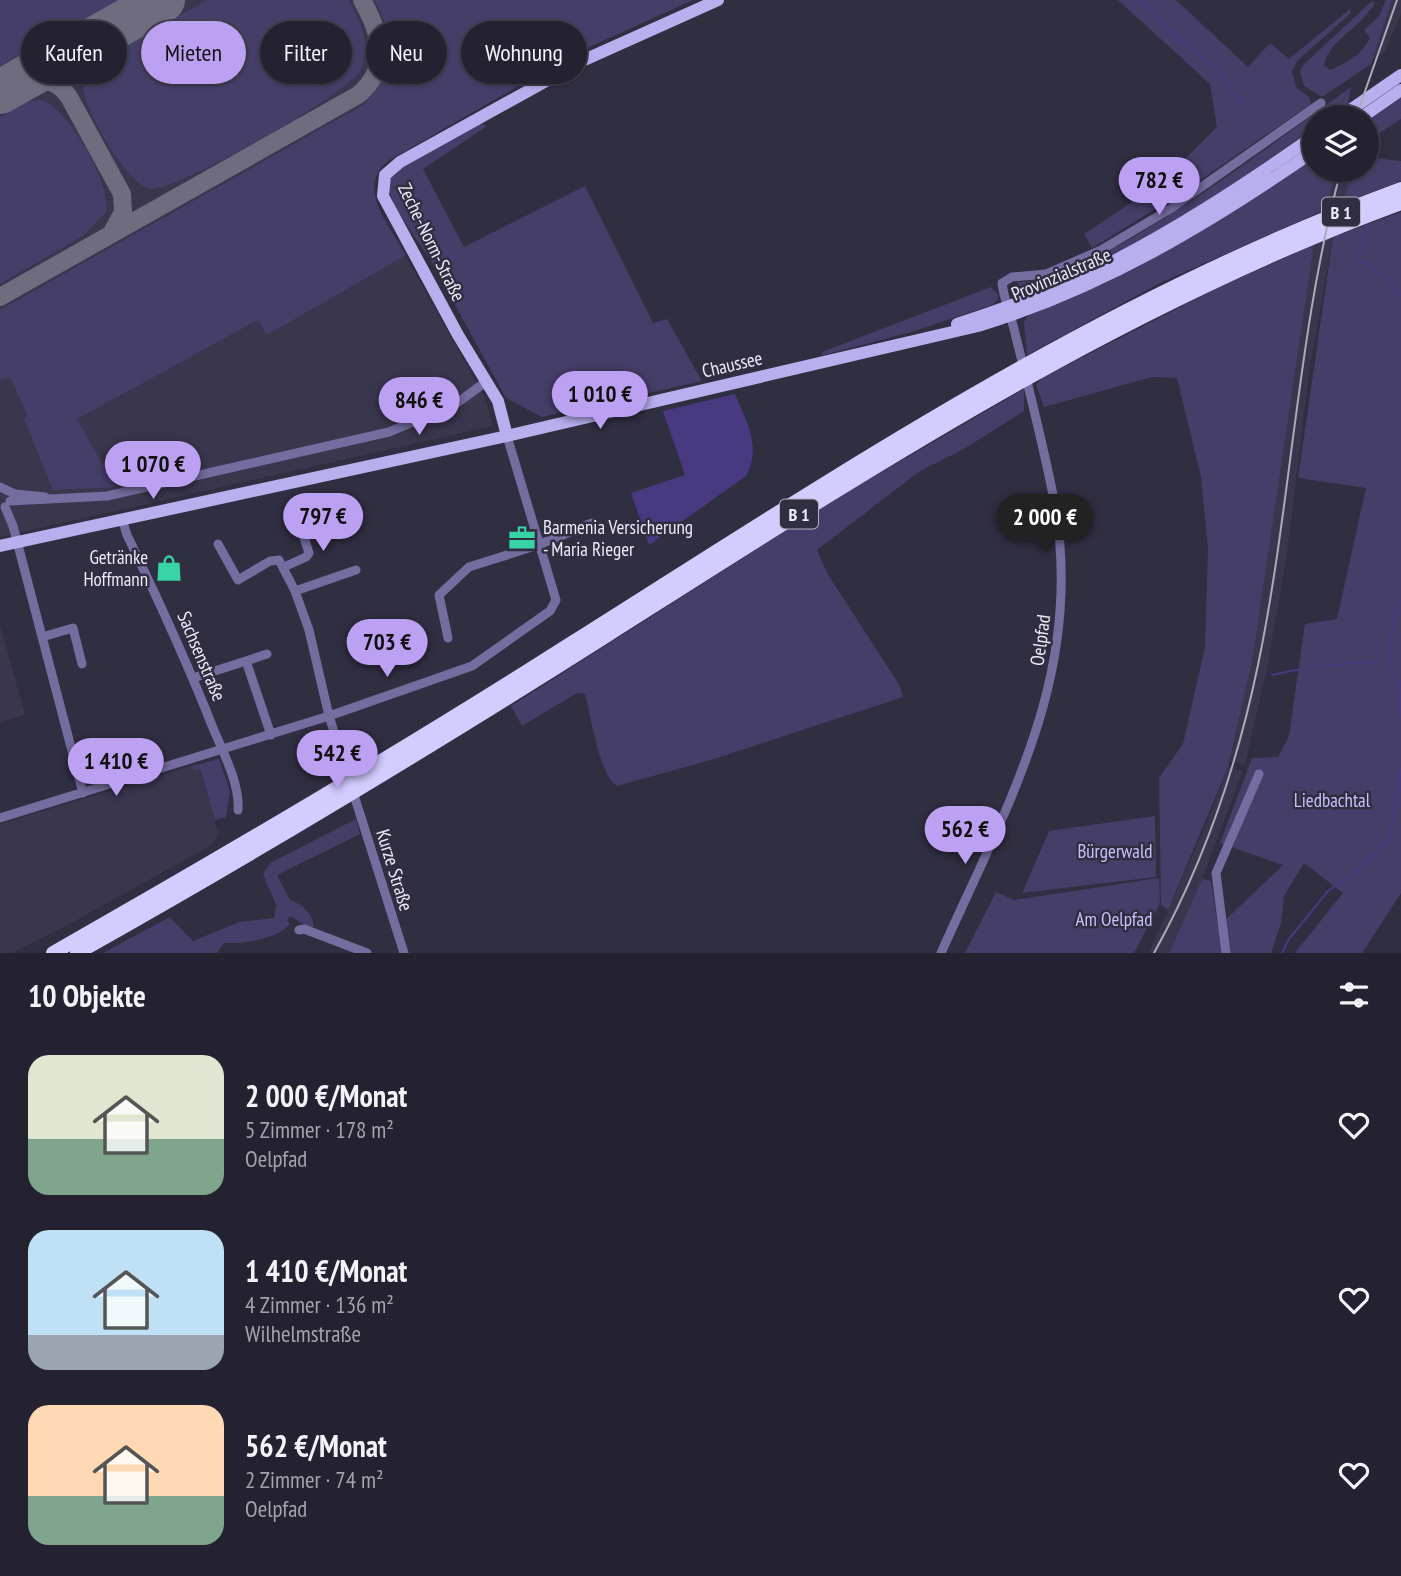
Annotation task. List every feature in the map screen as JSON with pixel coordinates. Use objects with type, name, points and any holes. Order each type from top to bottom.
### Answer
[{"type":"highway","name":"B 1","points":[[53,953],[356,778],[871,454],[1024,372],[1284,243],[1401,189]]},
{"type":"highway","name":"B 1","points":[[1284,243],[1401,203]]},
{"type":"highway","name":"B 1","points":[[77,953],[335,804],[1024,372]]},
{"type":"main road","name":"Zeche-Norm-Straße","points":[[508,436],[498,401],[393,217],[382,189],[385,175],[400,162],[558,74],[718,0]]},
{"type":"main road","points":[[1357,105],[1401,75]]},
{"type":"main road","points":[[1379,105],[1401,90]]},
{"type":"main road","name":"Provinzialstraße","points":[[1009,311],[1137,248],[1205,210],[1302,143]]},
{"type":"main road","name":"Provinzialstraße","points":[[1009,311],[1085,286],[1163,248],[1302,158]]},
{"type":"main road","name":"Chaussee","points":[[0,546],[508,436],[816,364],[1009,311]]},
{"type":"street","name":"Provinzialstraße","points":[[1009,311],[1002,288],[1005,279],[1046,274],[1101,250],[1170,209],[1321,103]]},
{"type":"street","name":"Oelpfad","points":[[941,953],[1016,790],[1050,686],[1061,626],[1062,592],[1054,500],[1009,311]]},
{"type":"street","points":[[6,502],[123,493],[389,432],[457,403],[487,381]]},
{"type":"street","points":[[0,818],[330,716],[475,665],[550,611],[556,600],[508,436]]},
{"type":"street","points":[[0,487],[83,793]]},
{"type":"street","points":[[218,544],[237,580],[273,560],[281,561],[284,567],[309,553],[295,510]]},
{"type":"street","name":"Sachsenstraße","points":[[122,519],[222,750],[239,801],[238,810]]},
{"type":"street","points":[[448,638],[439,595],[443,588],[469,567],[538,545],[592,523]]},
{"type":"street","name":"Kurze Straße","points":[[284,567],[309,630],[330,716],[404,953]]},
{"type":"street","points":[[295,591],[356,570]]},
{"type":"street","points":[[42,637],[74,628],[82,664]]},
{"type":"street","points":[[193,678],[267,654]]},
{"type":"street","points":[[246,661],[271,735]]},
{"type":"street","points":[[1226,953],[1216,873],[1259,774]]},
{"type":"street","points":[[299,930],[304,929],[367,953]]},
{"type":"shaded area","points":[[0,0],[689,0],[587,45],[587,21],[461,21],[461,84],[513,84],[441,124],[374,169],[371,194],[485,398],[493,426],[0,537]]},
{"type":"shaded area","points":[[1392,0],[1401,0],[1401,14],[1385,52],[1372,60]]},
{"type":"shaded area","points":[[1333,182],[1348,182],[1343,203],[1325,210]]},
{"type":"shaded area","points":[[1333,237],[1309,373],[1287,553],[1268,663],[1245,765],[1230,761],[1252,663],[1314,245]]},
{"type":"shaded area","points":[[735,394],[753,445],[751,465],[746,476],[649,545],[631,493],[685,475],[663,411]]},
{"type":"shaded area","points":[[0,625],[25,715],[0,722]]},
{"type":"shaded area","points":[[192,766],[193,770],[199,768],[219,834],[210,846],[66,926],[12,953],[0,953],[0,824]]},
{"type":"shaded area","points":[[1228,767],[1243,771],[1202,879],[1169,953],[1149,953],[1206,825]]},
{"type":"green space","points":[[0,0],[118,0],[80,21],[21,21],[21,54],[0,66]]},
{"type":"green space","points":[[207,0],[349,0],[364,34],[364,62],[352,79],[352,21],[260,21],[260,84],[347,84],[296,119],[227,158],[169,185],[153,189],[143,186],[132,176],[109,147],[91,113],[84,84],[127,84],[127,45],[141,37],[141,84],[246,84],[246,21],[170,21]]},
{"type":"green space","points":[[374,0],[693,0],[587,48],[587,21],[461,21],[461,84],[522,84],[388,161],[379,172],[375,195],[379,208],[406,255],[267,335],[258,320],[77,419],[116,487],[53,490],[24,419],[27,414],[10,377],[0,379],[0,310],[363,105],[380,84],[447,84],[447,21],[384,21]]},
{"type":"green space","points":[[1118,0],[1176,0],[1248,67],[1270,43],[1289,59],[1350,9],[1351,13],[1297,61],[1292,71],[1296,87],[1310,98],[1311,104],[1302,105],[1302,110],[1183,192],[1092,248],[1084,234],[1162,182],[1217,127],[1210,84]]},
{"type":"green space","points":[[1386,0],[1392,0],[1371,64],[1322,97],[1304,86],[1300,72],[1302,66],[1372,1],[1375,3],[1369,12],[1332,48],[1324,65],[1330,70],[1336,68],[1363,48],[1370,38],[1364,30],[1379,16]]},
{"type":"green space","points":[[1351,87],[1348,104],[1326,105]]},
{"type":"green space","points":[[1401,97],[1401,119],[1379,133],[1379,112]]},
{"type":"green space","points":[[40,100],[51,105],[63,116],[86,148],[102,184],[106,212],[83,236],[0,284],[0,117],[29,101]]},
{"type":"green space","points":[[1302,122],[1302,136],[1203,205],[1079,272],[1023,295],[1017,282],[1051,276],[1092,259],[1187,204]]},
{"type":"green space","points":[[478,123],[487,126],[423,169],[464,247],[585,186],[653,323],[667,319],[702,381],[542,417],[506,398],[431,261],[396,209],[388,188],[390,178],[398,169]]},
{"type":"green space","points":[[1379,159],[1401,161],[1401,181],[1343,203],[1348,182],[1379,182]]},
{"type":"green space","points":[[1302,164],[1302,182],[1333,182],[1325,210],[1160,283],[1027,355],[1024,323],[1030,311],[1105,283],[1192,237]]},
{"type":"green space","name":"Liedbachtal","points":[[1401,212],[1401,893],[1362,953],[1295,953],[1343,893],[1304,863],[1284,896],[1281,923],[1271,953],[1169,953],[1202,879],[1211,881],[1218,927],[1283,865],[1220,843],[1252,758],[1278,757],[1289,736],[1305,624],[1337,619],[1366,488],[1298,478],[1333,237]]},
{"type":"green space","points":[[1314,245],[1252,663],[1228,767],[1168,910],[1161,905],[1159,778],[1183,744],[1205,647],[1208,548],[1201,477],[1177,378],[1152,377],[1044,407],[1036,384],[1044,377],[1215,289]]},
{"type":"green space","points":[[991,287],[998,295],[998,300],[992,305],[911,332],[823,355],[822,352]]},
{"type":"green space","points":[[1024,389],[1024,411],[964,449],[920,471],[817,550],[827,573],[900,686],[903,697],[714,759],[617,786],[611,780],[601,758],[585,694],[577,693],[522,726],[511,706],[837,498]]},
{"type":"green space","points":[[219,759],[230,791],[226,817],[215,820],[200,769],[193,770],[192,766]]},
{"type":"green space","name":"Bürgerwald","points":[[1155,816],[1156,877],[1022,893],[1049,831]]},
{"type":"green space","points":[[356,819],[360,834],[277,875],[290,900],[306,910],[314,926],[310,928],[290,916],[287,920],[290,924],[277,933],[240,943],[224,943],[217,953],[103,953],[170,917],[193,941],[239,922],[274,918],[276,905],[263,874],[270,863]]},
{"type":"green space","name":"Am Oelpfad","points":[[1159,878],[1160,903],[1134,953],[965,953],[996,892],[1014,900]]},
{"type":"waterway","points":[[1141,0],[1163,24],[1219,71],[1232,93],[1242,102]]},
{"type":"waterway","points":[[1367,224],[1363,246],[1356,258],[1387,278],[1401,296]]},
{"type":"waterway","points":[[1392,669],[1393,622],[1401,601]]},
{"type":"waterway","points":[[1310,667],[1379,661]]},
{"type":"waterway","points":[[1272,675],[1301,669]]},
{"type":"waterway","points":[[1395,674],[1400,691],[1401,716]]},
{"type":"waterway","points":[[1282,953],[1289,939],[1328,891],[1355,873],[1389,840],[1401,770]]},
{"type":"taxiway","points":[[0,297],[358,95],[376,73],[380,49],[374,24],[362,0]]},
{"type":"taxiway","points":[[10,86],[27,80],[50,81],[69,97],[122,194],[123,212],[111,234]]},
{"type":"runway","points":[[0,92],[163,0]]},
{"type":"railway","points":[[1360,105],[1397,0]]},
{"type":"railway","points":[[1154,953],[1188,884],[1217,813],[1250,703],[1270,603],[1314,293],[1338,182]]},
{"type":"place","name":"Barmenia Versicherung - Maria Rieger","points":[[522,538]]},
{"type":"place","name":"Getränke Hoffmann","points":[[169,568]]}]
